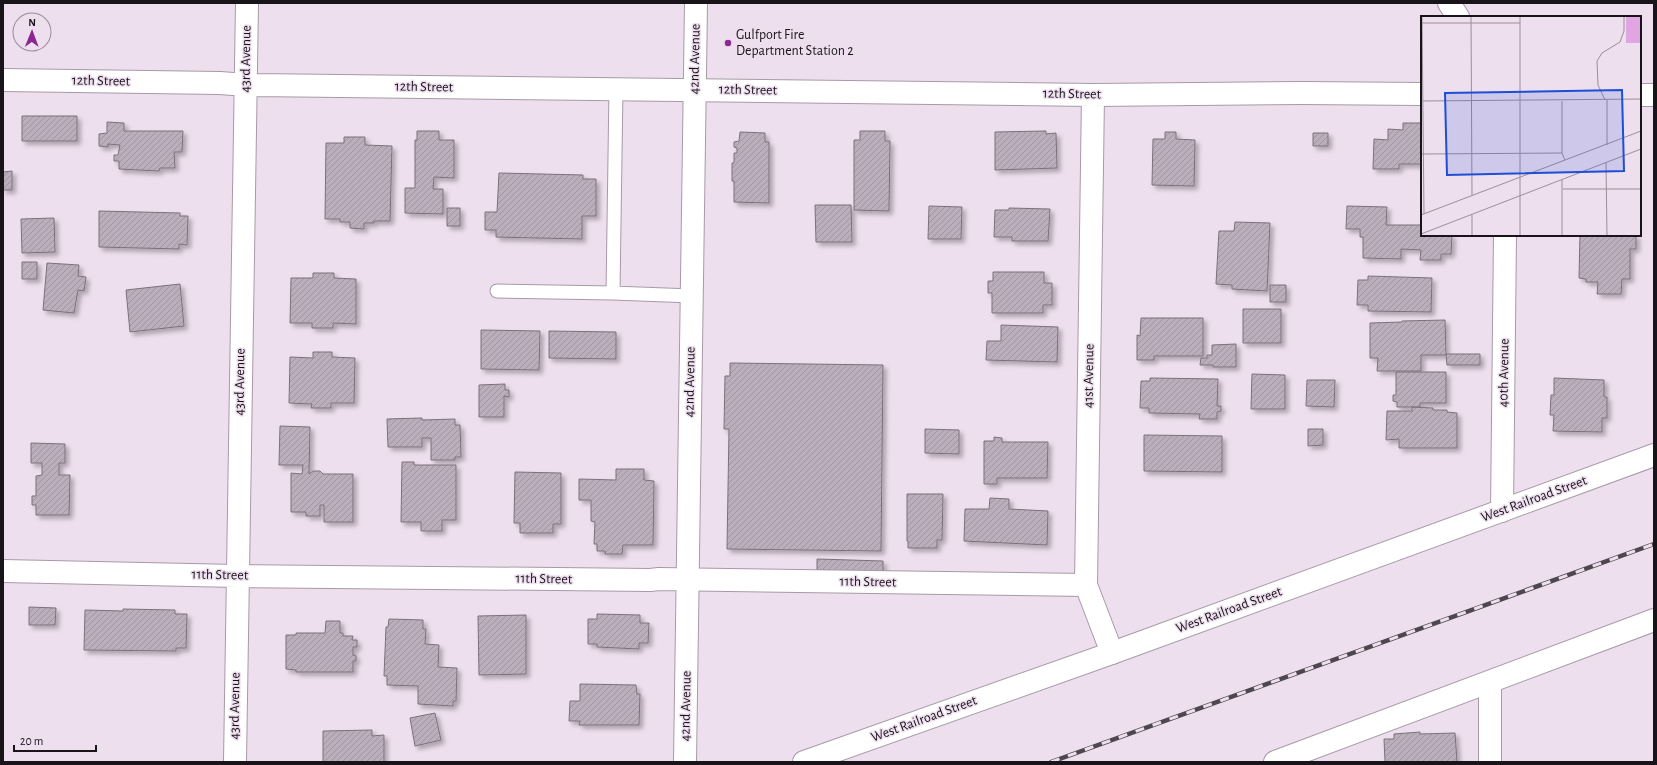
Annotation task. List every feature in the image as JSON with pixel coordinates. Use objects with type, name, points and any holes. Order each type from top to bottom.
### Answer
[{"type":"street","name":"43rd Avenue","points":[[235,762],[247,3]]},
{"type":"street","name":"42nd Avenue","points":[[685,762],[696,3]]},
{"type":"street","points":[[1449,3],[1457,16]]},
{"type":"street","name":"12th Street","points":[[3,80],[220,83],[246,85],[616,88],[1093,95],[1294,93],[1421,94]]},
{"type":"street","name":"41st Avenue","points":[[1093,95],[1086,585],[1112,653]]},
{"type":"street","points":[[1641,95],[1654,95]]},
{"type":"street","name":"40th Avenue","points":[[1502,511],[1505,236]]},
{"type":"street","name":"West Railroad Street","points":[[804,762],[1112,653],[1654,455]]},
{"type":"street","name":"11th Street","points":[[3,571],[237,576],[1086,585]]},
{"type":"street","points":[[1275,762],[1654,620]]},
{"type":"street","points":[[1490,682],[1490,762]]},
{"type":"lane","points":[[614,293],[616,88]]},
{"type":"lane","points":[[496,291],[692,296]]},
{"type":"building","points":[[22,116],[77,116],[77,141],[22,141]]},
{"type":"building","points":[[107,122],[124,123],[124,131],[183,131],[182,152],[174,152],[175,168],[160,168],[159,171],[119,169],[119,161],[114,161],[114,155],[118,155],[120,145],[108,144],[108,147],[99,146],[99,134],[107,133]]},
{"type":"building","points":[[1403,123],[1421,123],[1421,164],[1399,164],[1399,169],[1373,169],[1374,139],[1388,140],[1388,129],[1403,130]]},
{"type":"building","points":[[417,131],[439,131],[439,140],[454,140],[454,178],[434,177],[433,189],[443,189],[443,214],[405,213],[405,188],[415,188],[415,140],[417,140]]},
{"type":"building","points":[[860,131],[885,131],[885,141],[890,141],[889,211],[854,210],[854,140],[860,140]]},
{"type":"building","points":[[1046,131],[1046,134],[1056,133],[1057,168],[995,170],[995,132]]},
{"type":"building","points":[[740,132],[765,133],[765,142],[769,142],[769,203],[734,202],[732,163],[734,163],[734,153],[737,153],[737,148],[734,147],[734,142],[739,141]]},
{"type":"building","points":[[1165,132],[1176,132],[1176,139],[1195,140],[1194,186],[1152,185],[1153,139],[1165,139]]},
{"type":"building","points":[[1313,133],[1328,133],[1328,146],[1313,146]]},
{"type":"building","points":[[344,137],[365,137],[365,145],[392,146],[390,221],[374,221],[374,223],[364,223],[364,229],[350,228],[350,222],[340,222],[340,219],[325,219],[326,143],[344,143]]},
{"type":"building","points":[[12,171],[12,190],[3,190],[3,172]]},
{"type":"building","points":[[499,173],[583,175],[583,179],[596,179],[596,216],[582,216],[582,239],[496,237],[496,230],[485,230],[485,212],[497,212]]},
{"type":"building","points":[[815,205],[851,205],[852,242],[816,242]]},
{"type":"building","points":[[929,206],[962,207],[961,239],[928,239]]},
{"type":"building","points":[[1347,206],[1387,207],[1386,225],[1421,225],[1421,236],[1452,236],[1451,254],[1441,254],[1441,260],[1420,260],[1421,250],[1401,249],[1401,259],[1363,258],[1363,237],[1360,237],[1360,229],[1346,229]]},
{"type":"building","points":[[447,208],[460,208],[460,226],[447,226]]},
{"type":"building","points":[[1009,208],[1050,209],[1048,241],[1012,241],[1012,237],[994,237],[995,210],[1009,210]]},
{"type":"building","points":[[99,211],[180,213],[180,216],[188,216],[187,245],[179,244],[179,249],[99,247]]},
{"type":"building","points":[[54,218],[55,252],[22,253],[21,219]]},
{"type":"building","points":[[1235,222],[1270,223],[1267,291],[1232,289],[1232,285],[1216,284],[1219,231],[1234,231]]},
{"type":"building","points":[[1580,236],[1636,236],[1636,249],[1630,249],[1630,279],[1622,279],[1621,294],[1597,294],[1598,282],[1586,282],[1586,279],[1579,278]]},
{"type":"building","points":[[22,262],[37,262],[37,279],[22,279]]},
{"type":"building","points":[[47,263],[79,265],[78,276],[86,277],[84,291],[78,290],[74,313],[43,310]]},
{"type":"building","points":[[993,272],[1044,272],[1044,283],[1052,283],[1052,305],[1043,305],[1043,313],[992,313],[992,293],[988,293],[988,281],[993,281]]},
{"type":"building","points":[[313,273],[334,273],[334,278],[356,279],[356,324],[333,323],[333,328],[312,328],[312,323],[290,323],[291,278],[313,278]]},
{"type":"building","points":[[1368,276],[1432,278],[1431,312],[1368,311],[1368,305],[1357,305],[1358,280],[1368,280]]},
{"type":"building","points":[[180,284],[184,326],[130,332],[126,290]]},
{"type":"building","points":[[1270,285],[1286,285],[1286,302],[1270,302]]},
{"type":"building","points":[[1243,309],[1281,309],[1281,343],[1243,343]]},
{"type":"building","points":[[1141,318],[1203,318],[1203,356],[1154,356],[1154,360],[1137,360],[1137,335],[1140,336]]},
{"type":"building","points":[[1445,320],[1446,355],[1421,355],[1421,371],[1377,371],[1378,358],[1370,358],[1370,323]]},
{"type":"building","points":[[1001,325],[1058,327],[1057,362],[986,360],[987,341],[1001,341]]},
{"type":"building","points":[[481,330],[540,331],[539,370],[481,369]]},
{"type":"building","points":[[549,331],[616,332],[616,359],[549,358]]},
{"type":"building","points":[[1236,344],[1236,367],[1213,367],[1213,365],[1200,365],[1201,358],[1207,358],[1207,355],[1212,355],[1212,345]]},
{"type":"building","points":[[313,352],[332,352],[332,357],[355,358],[354,403],[331,403],[331,408],[311,408],[312,404],[289,403],[290,357],[313,358]]},
{"type":"building","points":[[1446,354],[1480,354],[1480,365],[1447,365]]},
{"type":"building","points":[[730,363],[883,365],[881,551],[727,549],[729,429],[724,429],[725,376],[730,376]]},
{"type":"building","points":[[1396,372],[1446,372],[1446,403],[1420,403],[1420,407],[1397,407],[1397,402],[1393,401],[1393,395],[1396,395]]},
{"type":"building","points":[[1252,374],[1285,375],[1285,409],[1251,409]]},
{"type":"building","points":[[1150,378],[1218,379],[1217,406],[1221,406],[1221,411],[1217,412],[1217,419],[1199,419],[1200,414],[1149,413],[1149,408],[1140,408],[1141,381],[1150,381]]},
{"type":"building","points":[[1554,378],[1604,380],[1604,397],[1607,397],[1607,418],[1602,418],[1602,432],[1553,431],[1554,415],[1550,415],[1551,395],[1554,395]]},
{"type":"building","points":[[1307,380],[1335,380],[1334,407],[1306,406]]},
{"type":"building","points":[[505,384],[505,390],[509,390],[509,397],[504,396],[504,417],[479,417],[479,385]]},
{"type":"building","points":[[1412,407],[1433,408],[1433,410],[1447,410],[1447,412],[1457,413],[1457,448],[1399,448],[1399,439],[1386,440],[1387,411],[1412,411]]},
{"type":"building","points":[[422,418],[422,420],[455,419],[455,425],[460,425],[461,457],[455,457],[455,460],[431,460],[431,438],[422,438],[422,447],[388,447],[387,419]]},
{"type":"building","points":[[280,426],[310,427],[309,474],[313,471],[320,471],[323,474],[353,474],[353,522],[324,522],[324,505],[320,505],[320,516],[306,516],[306,512],[291,512],[291,473],[302,474],[303,465],[279,465]]},
{"type":"building","points":[[925,429],[959,430],[959,454],[925,453]]},
{"type":"building","points":[[1308,429],[1323,429],[1323,445],[1308,446]]},
{"type":"building","points":[[1144,435],[1222,436],[1222,472],[1144,471]]},
{"type":"building","points":[[994,437],[1002,438],[1002,442],[1048,442],[1047,478],[997,478],[997,484],[984,484],[984,441],[994,441]]},
{"type":"building","points":[[31,443],[65,444],[65,463],[59,463],[59,475],[70,475],[69,515],[36,515],[36,505],[32,505],[32,496],[36,496],[36,476],[42,475],[42,463],[31,463]]},
{"type":"building","points":[[402,462],[414,462],[414,465],[456,465],[456,520],[442,520],[442,531],[421,531],[421,522],[401,522]]},
{"type":"building","points":[[616,469],[644,469],[644,480],[654,481],[653,545],[623,545],[622,554],[605,554],[605,551],[597,551],[597,544],[594,544],[595,522],[591,521],[591,500],[579,500],[579,479],[616,480]]},
{"type":"building","points":[[515,472],[561,473],[561,524],[553,524],[553,533],[520,533],[520,523],[514,523]]},
{"type":"building","points":[[907,494],[943,494],[942,540],[937,540],[937,548],[908,548]]},
{"type":"building","points":[[990,498],[1009,499],[1009,509],[1048,511],[1047,545],[964,541],[965,509],[989,509]]},
{"type":"building","points":[[817,559],[883,561],[883,572],[817,570]]},
{"type":"building","points":[[29,607],[56,608],[55,625],[29,625]]},
{"type":"building","points":[[123,609],[175,610],[175,614],[187,614],[186,648],[176,648],[176,651],[84,650],[85,610],[123,611]]},
{"type":"building","points":[[597,614],[640,615],[640,623],[649,623],[648,643],[639,643],[639,649],[597,647],[597,644],[588,644],[588,619],[597,619]]},
{"type":"building","points":[[526,615],[526,674],[479,675],[478,616]]},
{"type":"building","points":[[389,619],[423,620],[423,629],[426,629],[425,644],[439,645],[438,667],[457,668],[456,701],[453,701],[453,706],[418,704],[418,686],[387,685],[387,676],[384,676],[386,627],[388,627]]},
{"type":"building","points":[[326,621],[340,621],[340,633],[343,633],[343,636],[353,636],[352,640],[357,640],[357,647],[353,647],[353,655],[356,656],[356,661],[353,661],[353,672],[296,672],[296,670],[286,669],[286,635],[296,635],[296,633],[325,633]]},
{"type":"building","points":[[580,684],[636,685],[637,694],[640,694],[639,725],[579,725],[580,721],[569,721],[570,701],[580,701]]},
{"type":"building","points":[[435,713],[441,740],[415,746],[410,718]]},
{"type":"building","points":[[372,730],[372,736],[384,735],[384,762],[323,762],[323,731]]},
{"type":"building","points":[[1420,732],[1420,734],[1455,733],[1457,762],[1385,762],[1384,739],[1394,739],[1394,734]]},
{"type":"railway","points":[[1051,762],[1654,544]]},
{"type":"place","name":"Gulfport Fire Department Station 2","points":[[728,43]]}]
